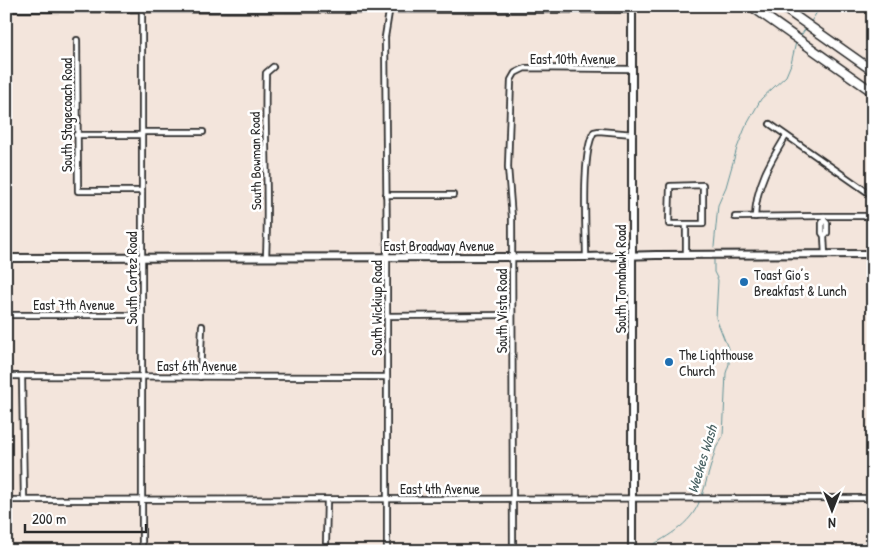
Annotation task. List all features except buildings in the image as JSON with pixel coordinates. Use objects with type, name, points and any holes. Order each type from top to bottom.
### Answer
[{"type":"main road","points":[[751,6],[873,92]]},
{"type":"main road","points":[[781,6],[871,70],[859,82]]},
{"type":"main road","name":"South Tomahawk Road","points":[[632,8],[632,551]]},
{"type":"main road","name":"East Broadway Avenue","points":[[6,258],[586,257],[632,255],[873,254]]},
{"type":"street","name":"South Cortez Road","points":[[142,8],[142,551]]},
{"type":"street","name":"South Wickiup Road","points":[[387,551],[385,37],[390,8]]},
{"type":"street","points":[[6,9],[632,8]]},
{"type":"street","name":"South Stagecoach Road","points":[[77,40],[76,135],[78,191],[142,191]]},
{"type":"street","name":"South Bowman Road","points":[[266,257],[268,219],[265,101],[266,73],[272,67]]},
{"type":"street","name":"East 10th Avenue","points":[[515,73],[525,68],[632,69]]},
{"type":"street","name":"South Vista Road","points":[[513,551],[512,218],[508,167],[511,80],[515,73]]},
{"type":"street","points":[[770,124],[873,196]]},
{"type":"street","points":[[586,257],[587,148],[594,132],[605,131],[633,134]]},
{"type":"street","points":[[76,135],[203,132]]},
{"type":"street","points":[[755,217],[755,202],[763,175],[786,136]]},
{"type":"street","points":[[703,185],[703,224],[686,225],[669,224],[670,186],[703,185]]},
{"type":"street","points":[[386,195],[453,195]]},
{"type":"street","points":[[735,217],[824,218],[873,216]]},
{"type":"street","points":[[824,218],[827,223],[827,233],[824,236],[825,255]]},
{"type":"street","points":[[686,225],[686,255]]},
{"type":"street","name":"East 7th Avenue","points":[[6,315],[142,315]]},
{"type":"street","points":[[387,316],[512,315]]},
{"type":"street","points":[[200,377],[202,326]]},
{"type":"street","name":"East 6th Avenue","points":[[6,376],[387,377]]},
{"type":"street","points":[[22,376],[24,500]]},
{"type":"street","name":"East 4th Avenue","points":[[6,500],[873,498]]},
{"type":"street","points":[[326,544],[327,500]]},
{"type":"waterway","name":"Weekes Wash","points":[[810,23],[821,6]]},
{"type":"waterway","name":"Weekes Wash","points":[[800,37],[806,28]]},
{"type":"waterway","name":"Weekes Wash","points":[[714,247],[718,205],[726,187],[737,148],[745,128],[761,99],[786,76],[796,42]]},
{"type":"waterway","name":"Weekes Wash","points":[[702,496],[716,448],[723,436],[726,373],[729,364],[729,351],[716,318],[718,280],[714,272],[714,260]]},
{"type":"waterway","name":"Weekes Wash","points":[[642,551],[668,536],[683,524],[696,509],[700,500]]},
{"type":"place","name":"Toast Gio’s Breakfast & Lunch","points":[[744,282]]},
{"type":"place","name":"The Lighthouse Church","points":[[669,362]]}]
